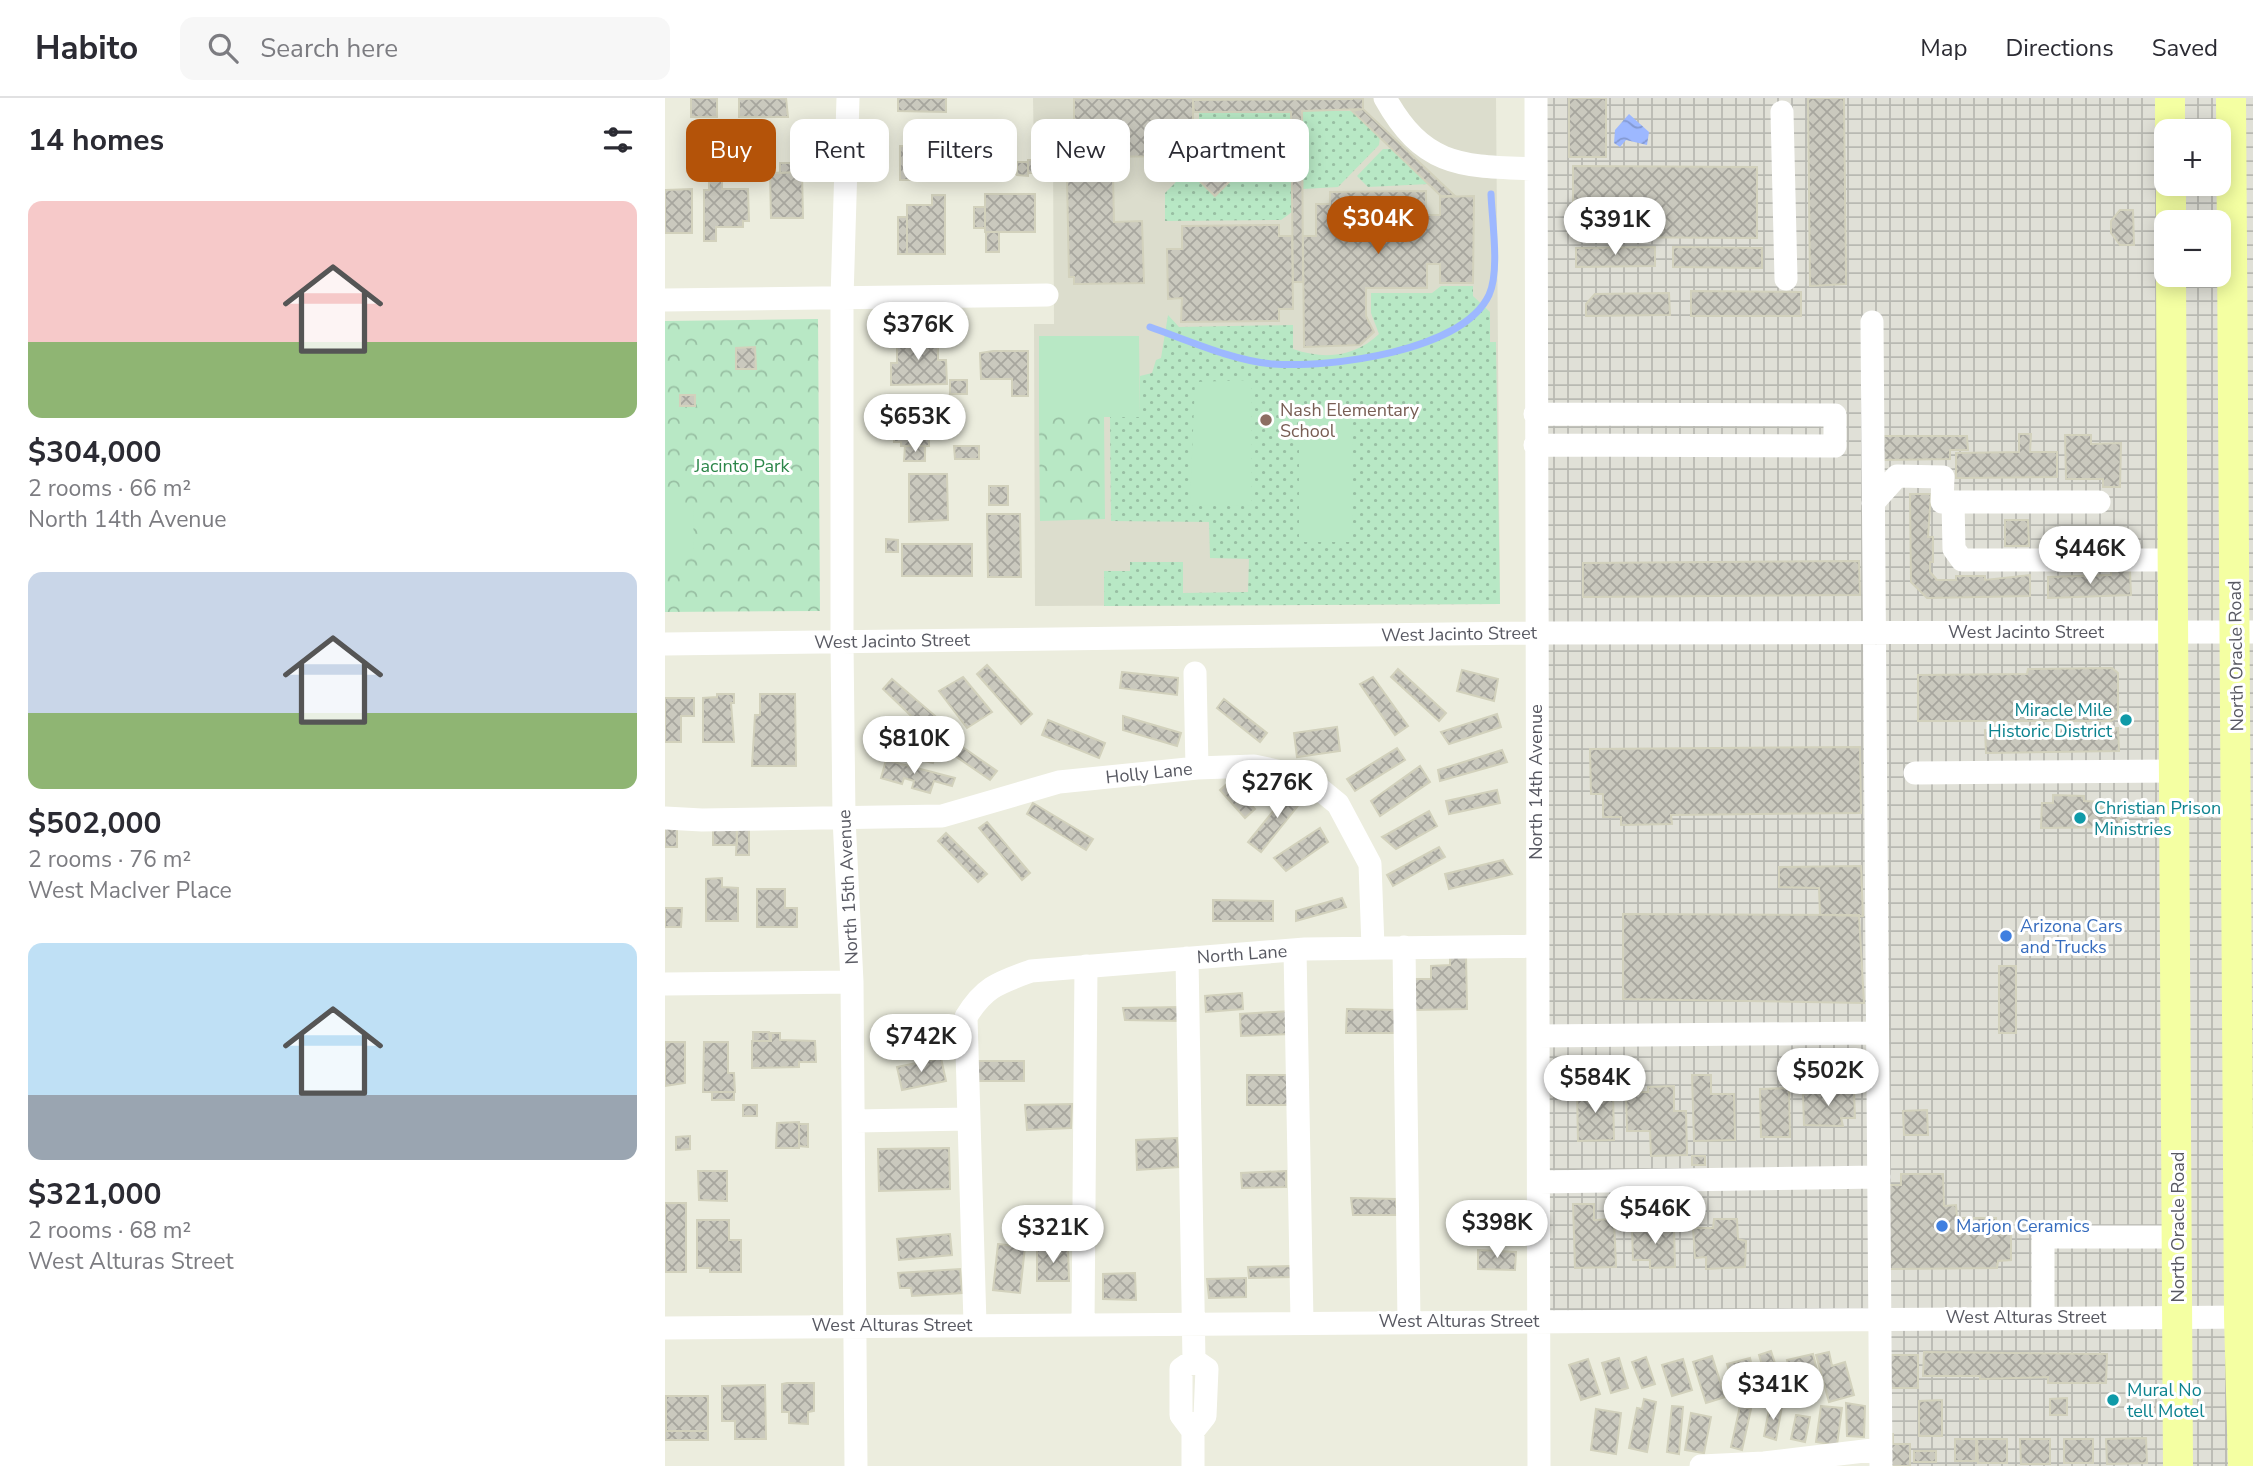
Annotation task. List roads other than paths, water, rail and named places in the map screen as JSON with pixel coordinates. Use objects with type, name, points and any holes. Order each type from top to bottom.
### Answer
[{"type":"main road","points":[[2170,98],[2170,119]]},
{"type":"main road","name":"North Oracle Road","points":[[2231,98],[2242,189],[2246,1237],[2243,1466]]},
{"type":"main road","name":"North Oracle Road","points":[[2172,287],[2178,1466]]},
{"type":"street","name":"North 15th Avenue","points":[[848,98],[842,298],[842,642],[844,818],[855,1121],[856,1466]]},
{"type":"street","points":[[1385,98],[1409,134],[1450,161],[1480,167],[1535,169]]},
{"type":"street","name":"North 14th Avenue","points":[[1536,98],[1534,633],[1541,1321],[1539,1466]]},
{"type":"street","points":[[1782,112],[1786,279]]},
{"type":"street","points":[[665,300],[1047,295]]},
{"type":"street","points":[[1701,1466],[1881,1457],[1873,632],[1873,322]]},
{"type":"street","points":[[1535,414],[1835,415],[1835,446],[1535,445]]},
{"type":"street","points":[[1873,503],[1897,476],[1943,477],[1943,502],[2099,502]]},
{"type":"street","points":[[1953,502],[1954,549],[1962,560],[2174,560]]},
{"type":"street","name":"West Jacinto Street","points":[[665,644],[1534,633],[2244,632]]},
{"type":"street","points":[[1195,673],[1197,768]]},
{"type":"street","name":"Holly Lane","points":[[665,818],[942,816],[1059,782],[1197,768],[1254,766],[1305,777],[1338,804],[1370,864],[1373,947]]},
{"type":"street","points":[[1915,773],[2176,771]]},
{"type":"street","name":"North Lane","points":[[969,1119],[965,1017],[978,998],[995,984],[1031,971],[1295,950],[1538,946]]},
{"type":"street","points":[[1404,947],[1409,1322]]},
{"type":"street","points":[[1295,950],[1302,1322]]},
{"type":"street","points":[[1187,958],[1192,1323],[1194,1360],[1207,1369],[1205,1416],[1193,1431],[1193,1466]]},
{"type":"street","points":[[1083,1324],[1086,966]]},
{"type":"street","points":[[665,984],[852,982]]},
{"type":"street","points":[[1538,1035],[1877,1033]]},
{"type":"street","points":[[855,1121],[969,1119],[975,1324]]},
{"type":"street","points":[[1539,1182],[1879,1177]]},
{"type":"street","points":[[2043,1317],[2043,1237],[2178,1237]]},
{"type":"street","name":"West Alturas Street","points":[[665,1328],[2246,1317]]},
{"type":"street","points":[[1539,1466],[1558,1466]]},
{"type":"water","points":[[1629,114],[1649,132],[1647,145],[1626,140],[1620,147],[1614,143],[1615,130]]},
{"type":"waterway","points":[[1150,327],[1227,354],[1273,364],[1297,365],[1359,359],[1424,343],[1452,330],[1474,314],[1489,295],[1495,260],[1491,194]]},
{"type":"place","name":"Nash Elementary School","points":[[1266,420]]},
{"type":"place","name":"Miracle Mile Historic District","points":[[2126,720]]},
{"type":"place","name":"Christian Prison Ministries","points":[[2080,818]]},
{"type":"place","name":"Arizona Cars and Trucks","points":[[2006,936]]},
{"type":"place","name":"Marjon Ceramics","points":[[1942,1226]]},
{"type":"place","name":"Mural No tell Motel","points":[[2113,1400]]},
{"type":"park label","name":"Jacinto Park","points":[[742,466]]}]
